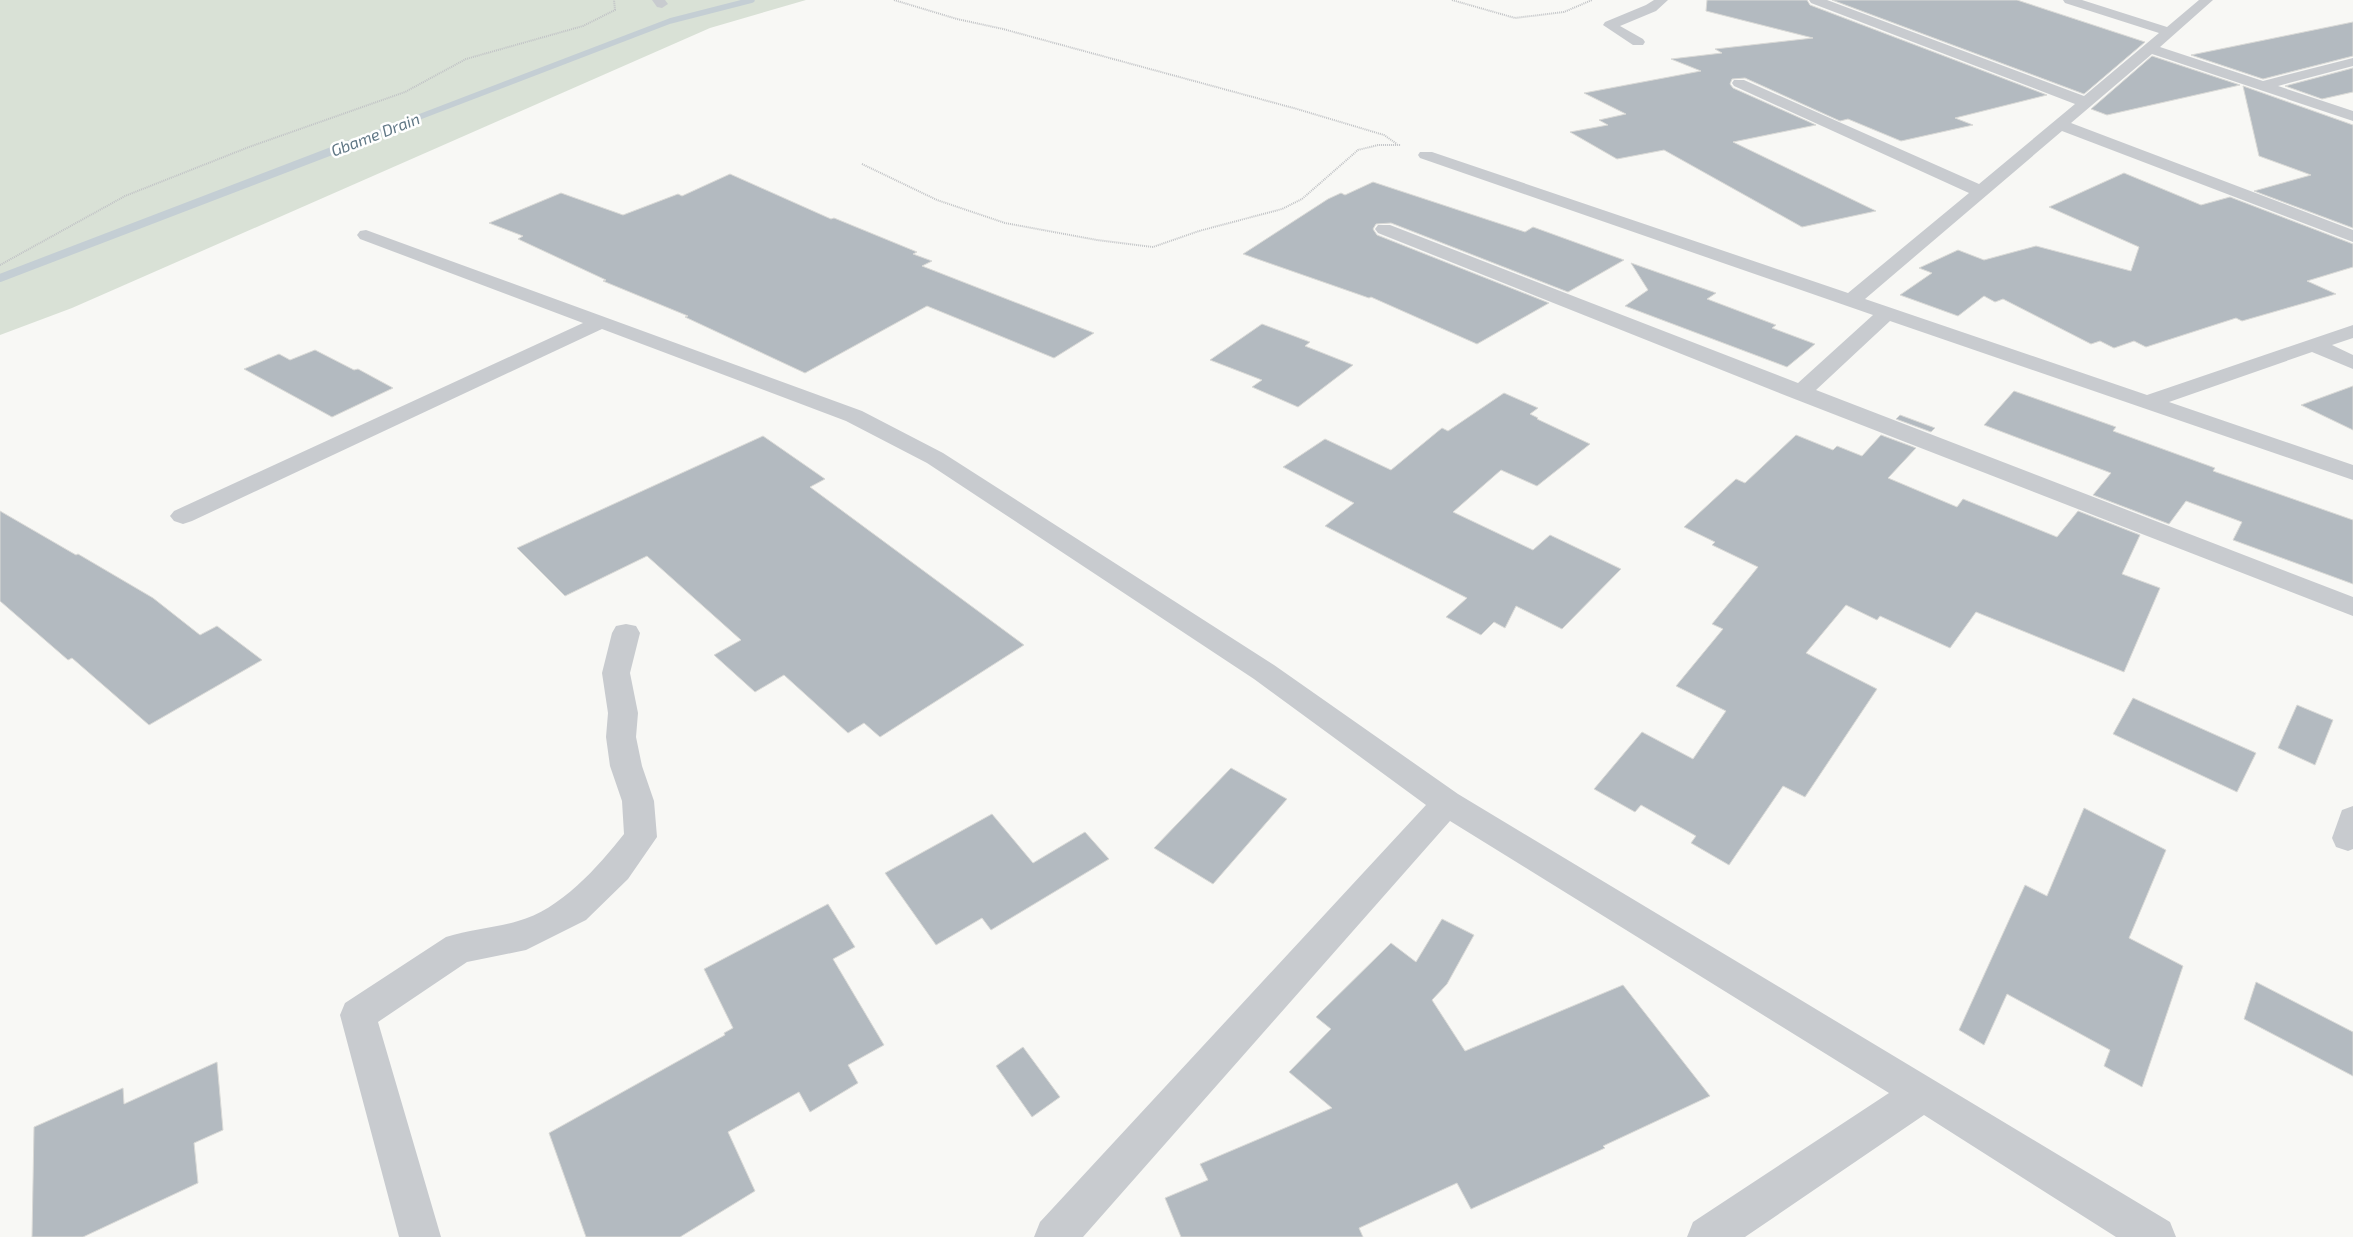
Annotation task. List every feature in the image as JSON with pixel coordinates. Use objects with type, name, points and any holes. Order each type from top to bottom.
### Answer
[{"type":"street","points":[[1638,42],[1610,25],[1651,8],[1662,0]]},
{"type":"street","points":[[1815,0],[2085,102]]},
{"type":"street","points":[[2069,0],[2169,32]]},
{"type":"street","points":[[1850,301],[2207,0]]},
{"type":"street","points":[[2149,48],[2353,116]]},
{"type":"street","points":[[2262,86],[2353,62]]},
{"type":"street","points":[[1739,82],[1979,191]]},
{"type":"street","points":[[2059,124],[2353,236]]},
{"type":"street","points":[[1426,155],[2353,473]]},
{"type":"street","points":[[1384,229],[1800,393],[2353,607]]},
{"type":"street","points":[[366,235],[854,416],[935,458],[1264,672],[1447,803],[1923,1093],[2155,1237]]},
{"type":"street","points":[[1800,393],[1886,314]]},
{"type":"street","points":[[183,516],[600,322]]},
{"type":"street","points":[[2150,402],[2353,331]]},
{"type":"street","points":[[2314,345],[2353,363]]},
{"type":"street","points":[[420,1237],[358,1015],[459,948],[526,935],[574,910],[616,869],[640,837],[638,800],[626,766],[621,737],[623,713],[616,673],[626,633]]},
{"type":"street","points":[[1055,1237],[1447,803]]},
{"type":"street","points":[[1708,1237],[1923,1093]]},
{"type":"path","points":[[0,265],[125,196],[249,147],[405,92],[466,59],[582,26],[615,10],[614,0]]},
{"type":"path","points":[[894,0],[957,19],[1002,29],[1298,109],[1384,135],[1397,144],[1426,155]]},
{"type":"path","points":[[1452,0],[1515,18],[1564,12],[1592,0]]},
{"type":"path","points":[[862,164],[937,200],[1005,222],[1097,240],[1153,246],[1199,231],[1282,210],[1302,199],[1358,150],[1378,145],[1397,144]]},
{"type":"shaded area","points":[[0,0],[806,0],[710,28],[72,308],[0,335]]},
{"type":"building","points":[[1707,0],[1807,0],[1810,5],[2047,95],[1955,118],[1973,125],[1901,141],[1848,119],[1840,121],[1745,78],[1732,79],[1730,84],[1733,88],[1816,125],[1733,142],[1876,211],[1802,227],[1664,150],[1617,159],[1570,132],[1608,125],[1599,120],[1626,114],[1584,93],[1701,71],[1671,59],[1722,53],[1715,49],[1813,38],[1706,11]]},
{"type":"building","points":[[1832,0],[2017,0],[2145,42],[2084,94]]},
{"type":"building","points":[[2353,22],[2353,56],[2263,79],[2191,55]]},
{"type":"building","points":[[2152,56],[2240,85],[2107,115],[2091,109]]},
{"type":"building","points":[[2353,68],[2353,92],[2322,99],[2285,86]]},
{"type":"building","points":[[2243,86],[2353,125],[2353,228],[2254,191],[2311,175],[2259,156]]},
{"type":"building","points":[[2124,173],[2201,205],[2230,197],[2353,244],[2353,267],[2307,281],[2336,294],[2242,321],[2236,318],[2146,347],[2134,341],[2114,348],[2100,341],[2091,344],[2003,299],[1995,302],[1984,296],[1958,316],[1900,295],[1932,273],[1919,268],[1958,250],[1984,260],[2036,246],[2131,271],[2139,247],[2049,207]]},
{"type":"building","points":[[730,174],[831,219],[834,218],[917,252],[913,254],[932,261],[922,266],[1094,333],[1054,358],[927,306],[805,373],[685,317],[688,316],[603,281],[606,280],[518,239],[523,236],[489,223],[561,193],[623,215],[678,194],[682,196]]},
{"type":"building","points":[[1373,182],[1525,232],[1533,227],[1624,260],[1568,292],[1391,223],[1376,224],[1373,229],[1377,235],[1549,303],[1477,344],[1371,297],[1369,298],[1243,254],[1328,199],[1341,193],[1345,195]]},
{"type":"building","points":[[1631,263],[1716,293],[1707,299],[1776,325],[1772,328],[1815,344],[1787,367],[1625,306],[1648,290]]},
{"type":"building","points":[[1262,324],[1310,342],[1305,346],[1353,365],[1298,407],[1252,387],[1262,380],[1210,360]]},
{"type":"building","points":[[315,350],[354,370],[358,369],[393,388],[332,417],[244,369],[279,354],[290,360]]},
{"type":"building","points":[[2353,386],[2353,430],[2301,405]]},
{"type":"building","points":[[2014,391],[2116,427],[2113,431],[2215,468],[2213,471],[2353,520],[2353,584],[2233,540],[2242,522],[2186,501],[2169,524],[2093,495],[2111,473],[1984,425]]},
{"type":"building","points":[[1504,393],[1538,408],[1530,414],[1537,419],[1590,444],[1537,486],[1501,470],[1453,512],[1533,550],[1550,535],[1621,569],[1562,629],[1516,606],[1505,628],[1494,622],[1481,635],[1446,617],[1467,598],[1325,526],[1354,503],[1283,467],[1325,439],[1391,470],[1442,428],[1448,431]]},
{"type":"building","points":[[1900,415],[1935,428],[1931,432],[1896,419]]},
{"type":"building","points":[[1796,435],[1833,450],[1837,446],[1862,456],[1881,435],[1916,448],[1888,478],[1957,507],[1963,499],[2057,537],[2078,511],[2140,535],[2122,574],[2160,588],[2124,672],[1976,612],[1950,648],[1880,616],[1877,620],[1846,605],[1806,653],[1877,689],[1805,797],[1783,786],[1729,865],[1691,843],[1696,836],[1641,805],[1635,812],[1594,789],[1642,732],[1693,759],[1726,711],[1676,686],[1723,629],[1712,624],[1758,567],[1712,545],[1715,542],[1684,527],[1736,479],[1745,483]]},
{"type":"building","points":[[763,436],[825,479],[810,487],[1024,645],[880,737],[864,723],[848,733],[784,675],[755,692],[714,655],[741,640],[647,556],[565,596],[517,548]]},
{"type":"building","points":[[0,511],[153,598],[200,635],[217,626],[262,660],[149,725],[72,658],[68,660],[0,601]]},
{"type":"building","points":[[2133,698],[2256,753],[2237,792],[2113,734]]},
{"type":"building","points":[[2297,705],[2333,720],[2315,765],[2278,748]]},
{"type":"building","points":[[1231,768],[1287,799],[1213,884],[1154,848]]},
{"type":"building","points":[[2084,808],[2166,850],[2129,938],[2183,966],[2142,1087],[2104,1066],[2110,1050],[2007,994],[1984,1045],[1959,1030],[2025,885],[2047,896]]},
{"type":"building","points":[[992,814],[1033,863],[1085,832],[1109,859],[991,930],[982,918],[936,945],[885,873]]},
{"type":"building","points":[[828,904],[855,947],[833,959],[884,1045],[848,1065],[858,1083],[810,1112],[799,1092],[728,1132],[755,1191],[680,1237],[586,1237],[549,1133],[725,1035],[724,1033],[733,1028],[704,969]]},
{"type":"building","points":[[1442,919],[1474,935],[1447,984],[1432,1000],[1465,1051],[1623,985],[1710,1096],[1603,1146],[1605,1148],[1471,1209],[1457,1183],[1359,1228],[1363,1237],[1181,1237],[1165,1198],[1208,1180],[1200,1164],[1332,1108],[1289,1072],[1331,1029],[1316,1017],[1391,943],[1416,962]]},
{"type":"building","points":[[2256,982],[2353,1032],[2353,1076],[2244,1019]]},
{"type":"building","points":[[1023,1047],[1060,1097],[1032,1117],[996,1066]]},
{"type":"building","points":[[217,1062],[223,1130],[194,1143],[198,1183],[83,1237],[32,1237],[34,1127],[123,1088],[124,1104]]},
{"type":"waterway","name":"Gbame Drain","points":[[346,145],[670,21],[752,0]]},
{"type":"waterway","name":"Gbame Drain","points":[[0,278],[350,144]]}]
